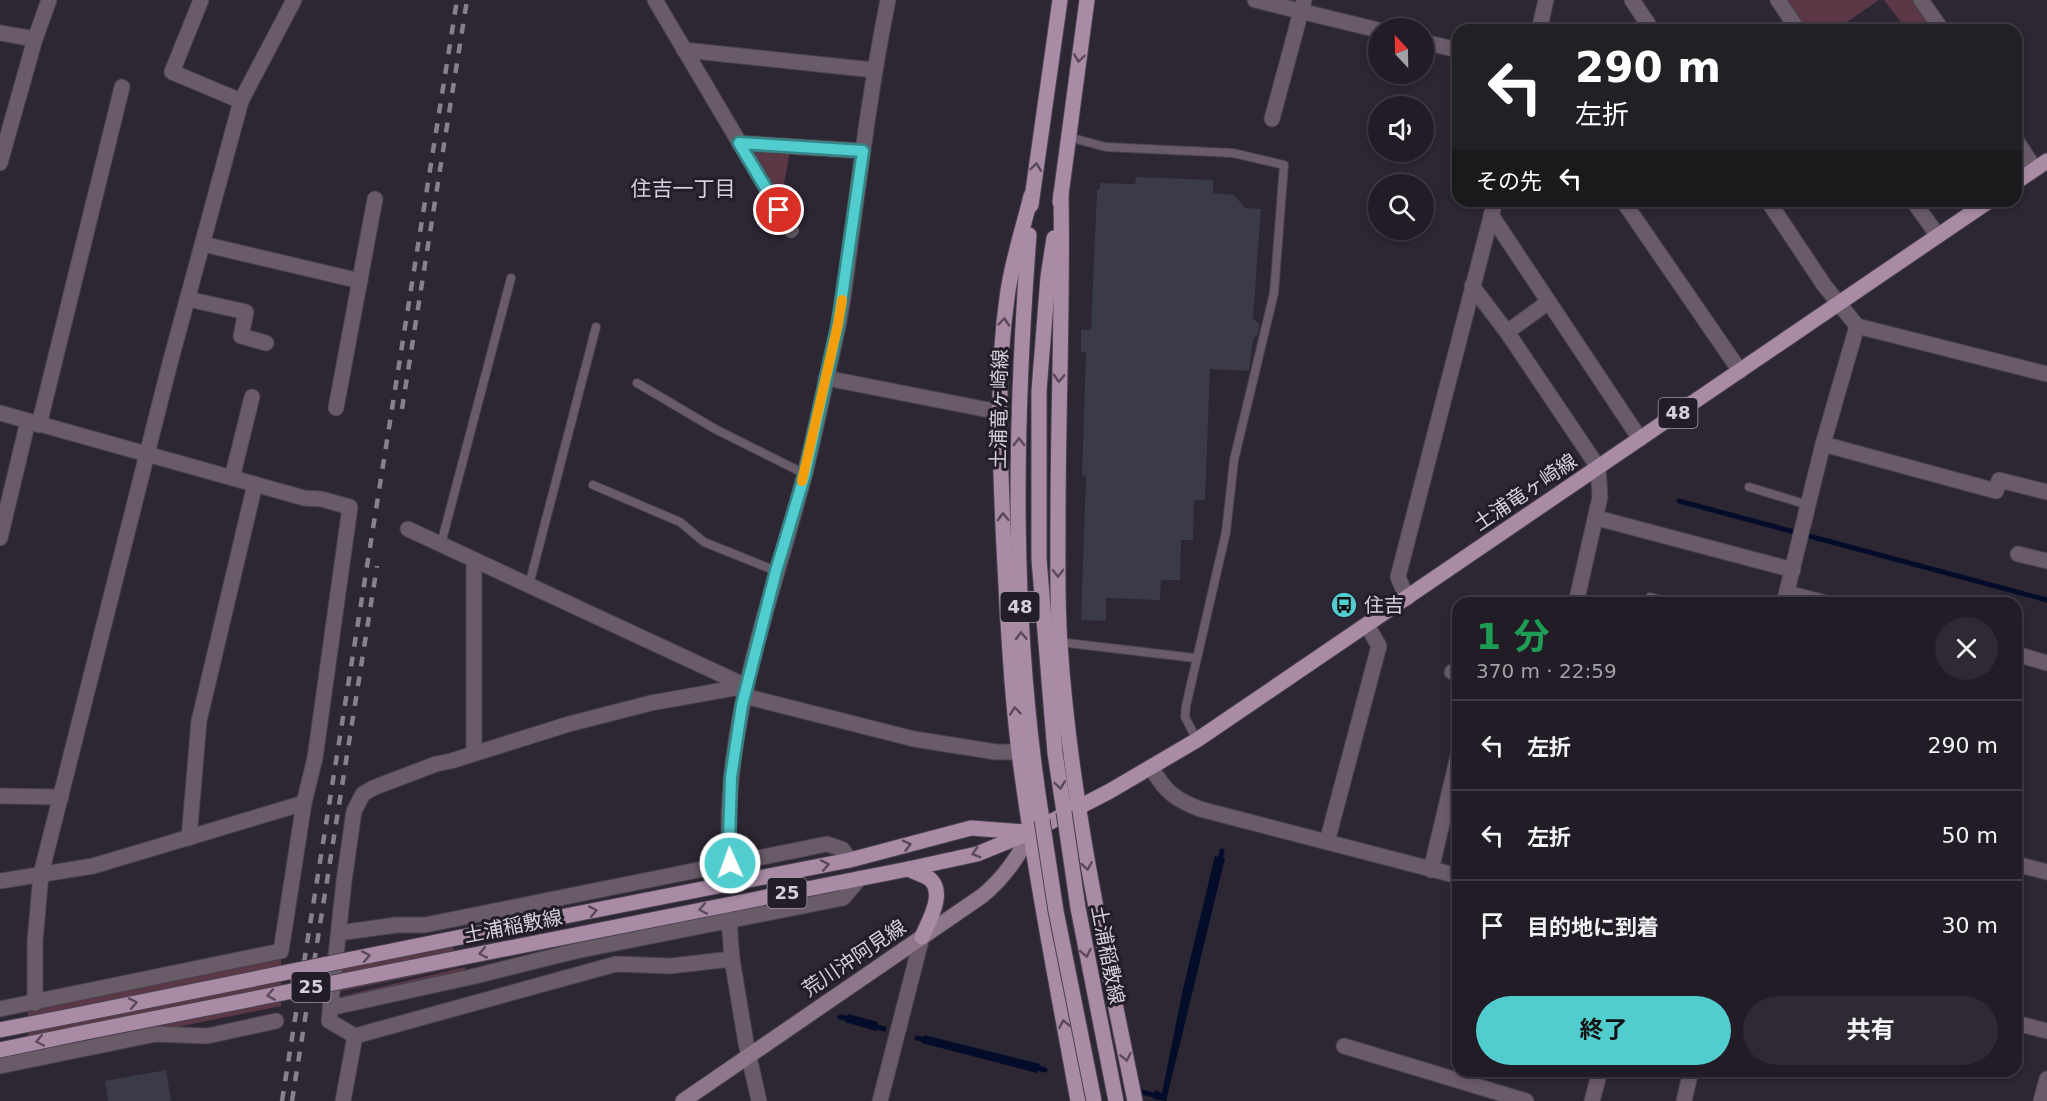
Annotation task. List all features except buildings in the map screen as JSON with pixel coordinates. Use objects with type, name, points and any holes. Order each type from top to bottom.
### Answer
[{"type":"main road","name":"土浦竜ヶ崎線","points":[[1060,0],[1031,196],[1019,392],[1019,586],[1032,757],[1056,911],[1094,1101]]},
{"type":"main road","name":"土浦竜ヶ崎線","points":[[1087,0],[1048,277],[1039,391],[1039,559],[1055,753],[1071,810],[1152,768],[1197,740],[1980,207]]},
{"type":"main road","points":[[2022,178],[2041,165]]},
{"type":"main road","points":[[1061,194],[1063,281],[1059,387],[1059,642],[1068,738],[1071,810],[1091,887],[1135,1101]]},
{"type":"main road","points":[[1031,196],[1007,297],[999,412],[1010,663],[1019,752],[1031,832],[1078,1101]]},
{"type":"main road","name":"土浦稲敷線","points":[[0,1050],[977,854],[1031,832],[1071,810],[1078,908],[1116,1101]]},
{"type":"main road","name":"土浦稲敷線","points":[[0,1030],[850,860],[971,828],[1031,832]]},
{"type":"main road","name":"荒川沖阿見線","points":[[683,1101],[993,888],[1017,859],[1031,832]]},
{"type":"main road","points":[[908,869],[930,879],[936,890],[936,903],[921,938]]},
{"type":"street","points":[[0,163],[35,39],[49,0]]},
{"type":"street","points":[[201,0],[172,72],[241,101]]},
{"type":"street","points":[[35,1003],[35,940],[41,874],[188,299],[241,101],[294,0]]},
{"type":"street","points":[[655,0],[790,230]]},
{"type":"street","points":[[730,863],[731,777],[745,691],[776,571],[805,474],[838,324],[874,70],[888,0]]},
{"type":"street","points":[[1255,0],[1302,5],[1368,27]]},
{"type":"street","points":[[1540,24],[1546,0]]},
{"type":"street","points":[[1632,0],[1648,24]]},
{"type":"street","points":[[1778,0],[1794,24]]},
{"type":"street","points":[[1922,0],[1938,24]]},
{"type":"street","points":[[1272,119],[1302,5]]},
{"type":"street","points":[[0,33],[35,39]]},
{"type":"street","points":[[1434,44],[1452,49]]},
{"type":"street","points":[[684,50],[874,70]]},
{"type":"street","points":[[0,538],[33,423],[122,87]]},
{"type":"street","points":[[739,143],[863,151]]},
{"type":"street","points":[[2022,146],[2041,165]]},
{"type":"street","points":[[336,408],[375,198]]},
{"type":"street","points":[[1627,207],[1740,371]]},
{"type":"street","points":[[1771,207],[1824,285],[1857,326],[2047,374]]},
{"type":"street","points":[[1917,207],[1938,236]]},
{"type":"street","points":[[1407,598],[1398,577],[1493,208]]},
{"type":"street","points":[[1493,208],[1547,303],[1640,439]]},
{"type":"street","points":[[203,244],[360,281]]},
{"type":"street","points":[[1473,286],[1507,332],[1598,468],[1600,492],[1597,518],[1577,597]]},
{"type":"street","points":[[188,299],[246,312],[241,336],[266,343]]},
{"type":"street","points":[[1507,332],[1547,303]]},
{"type":"street","points":[[1786,597],[1823,444],[1857,326]]},
{"type":"street","points":[[826,378],[999,412]]},
{"type":"street","points":[[232,478],[252,397]]},
{"type":"street","points":[[0,413],[304,498],[321,499],[350,507],[315,758],[304,803],[281,951],[0,1009]]},
{"type":"street","points":[[1823,444],[1996,491],[1999,480],[2047,492]]},
{"type":"street","points":[[189,838],[199,721],[255,484]]},
{"type":"street","points":[[1597,518],[1792,570]]},
{"type":"street","points":[[408,529],[529,585],[745,691],[914,739],[996,752],[1019,752]]},
{"type":"street","points":[[2018,554],[2047,561]]},
{"type":"street","points":[[474,560],[474,753]]},
{"type":"street","points":[[1327,842],[1379,646],[1367,626]]},
{"type":"street","points":[[2022,656],[2047,663]]},
{"type":"street","points":[[732,959],[670,966],[616,964],[355,1036],[329,1021],[354,811],[363,794],[426,768],[569,724],[651,703],[745,691]]},
{"type":"street","points":[[1152,768],[1167,791],[1182,802],[1200,809],[1452,875]]},
{"type":"street","points":[[1431,870],[1452,781]]},
{"type":"street","points":[[0,796],[61,797]]},
{"type":"street","points":[[0,881],[93,867],[304,803]]},
{"type":"street","points":[[339,933],[396,925],[425,925],[827,844],[842,849],[850,860]]},
{"type":"street","points":[[2022,866],[2047,872]]},
{"type":"street","points":[[330,1008],[576,951],[843,898],[860,878]]},
{"type":"street","points":[[729,920],[732,959],[759,1101]]},
{"type":"street","points":[[880,1101],[921,938]]},
{"type":"street","points":[[604,945],[609,966]]},
{"type":"street","points":[[576,951],[581,973]]},
{"type":"street","points":[[0,1066],[156,1034],[207,1036],[276,1021]]},
{"type":"street","points":[[2022,1025],[2047,1031]]},
{"type":"street","points":[[343,1101],[355,1036]]},
{"type":"street","points":[[1344,1046],[1526,1101]]},
{"type":"street","points":[[1592,1101],[1598,1077]]},
{"type":"street","points":[[1684,1101],[1690,1077]]},
{"type":"street","points":[[2041,1101],[2047,1079]]},
{"type":"lane","points":[[1068,137],[1106,147],[1233,153],[1284,165],[1274,293],[1234,460],[1226,532],[1195,658],[1185,710],[1185,717],[1197,740]]},
{"type":"lane","points":[[441,544],[511,278]]},
{"type":"lane","points":[[529,585],[596,327]]},
{"type":"lane","points":[[638,383],[715,429],[805,474]]},
{"type":"lane","points":[[593,485],[680,522],[704,542],[776,571]]},
{"type":"lane","points":[[1749,487],[1808,505]]},
{"type":"lane","points":[[1059,642],[1195,658]]},
{"type":"shaded area","points":[[1783,0],[1879,0],[1844,24],[1799,24]]},
{"type":"shaded area","points":[[1884,0],[1913,0],[1929,24],[1902,24]]},
{"type":"shaded area","points":[[739,143],[791,146],[779,210]]},
{"type":"shaded area","points":[[451,940],[459,967],[337,992],[340,961]]},
{"type":"shaded area","points":[[281,957],[281,1006],[28,1057],[28,1009]]},
{"type":"shaded area","points":[[465,967],[464,976],[338,997]]},
{"type":"water","points":[[1215,856],[1225,858],[1166,1101],[1153,1099],[1155,1090],[1162,1093],[1183,989]]},
{"type":"water","points":[[848,1014],[878,1022],[876,1031],[845,1022]]},
{"type":"water","points":[[924,1035],[1040,1064],[1037,1073],[922,1043]]},
{"type":"waterway","points":[[1679,501],[2047,600]]},
{"type":"waterway","points":[[1219,864],[1222,851]]},
{"type":"waterway","points":[[840,1017],[853,1020]]},
{"type":"waterway","points":[[871,1025],[884,1029]]},
{"type":"waterway","points":[[917,1038],[929,1041]]},
{"type":"waterway","points":[[1032,1066],[1045,1070]]},
{"type":"waterway","points":[[1142,1092],[1161,1097]]},
{"type":"railway","points":[[282,1101],[457,0]]},
{"type":"railway","points":[[402,409],[467,0]]},
{"type":"railway","points":[[292,1101],[377,566]]},
{"type":"slow traffic","points":[[802,481],[842,300]]},
{"type":"place","name":"住吉","points":[[1344,605]]},
{"type":"district","name":"住吉一丁目","points":[[683,189]]},
{"type":"route","points":[[730,863],[731,777],[742,705],[776,571],[805,474],[838,324],[863,151],[739,143],[779,210]]}]
